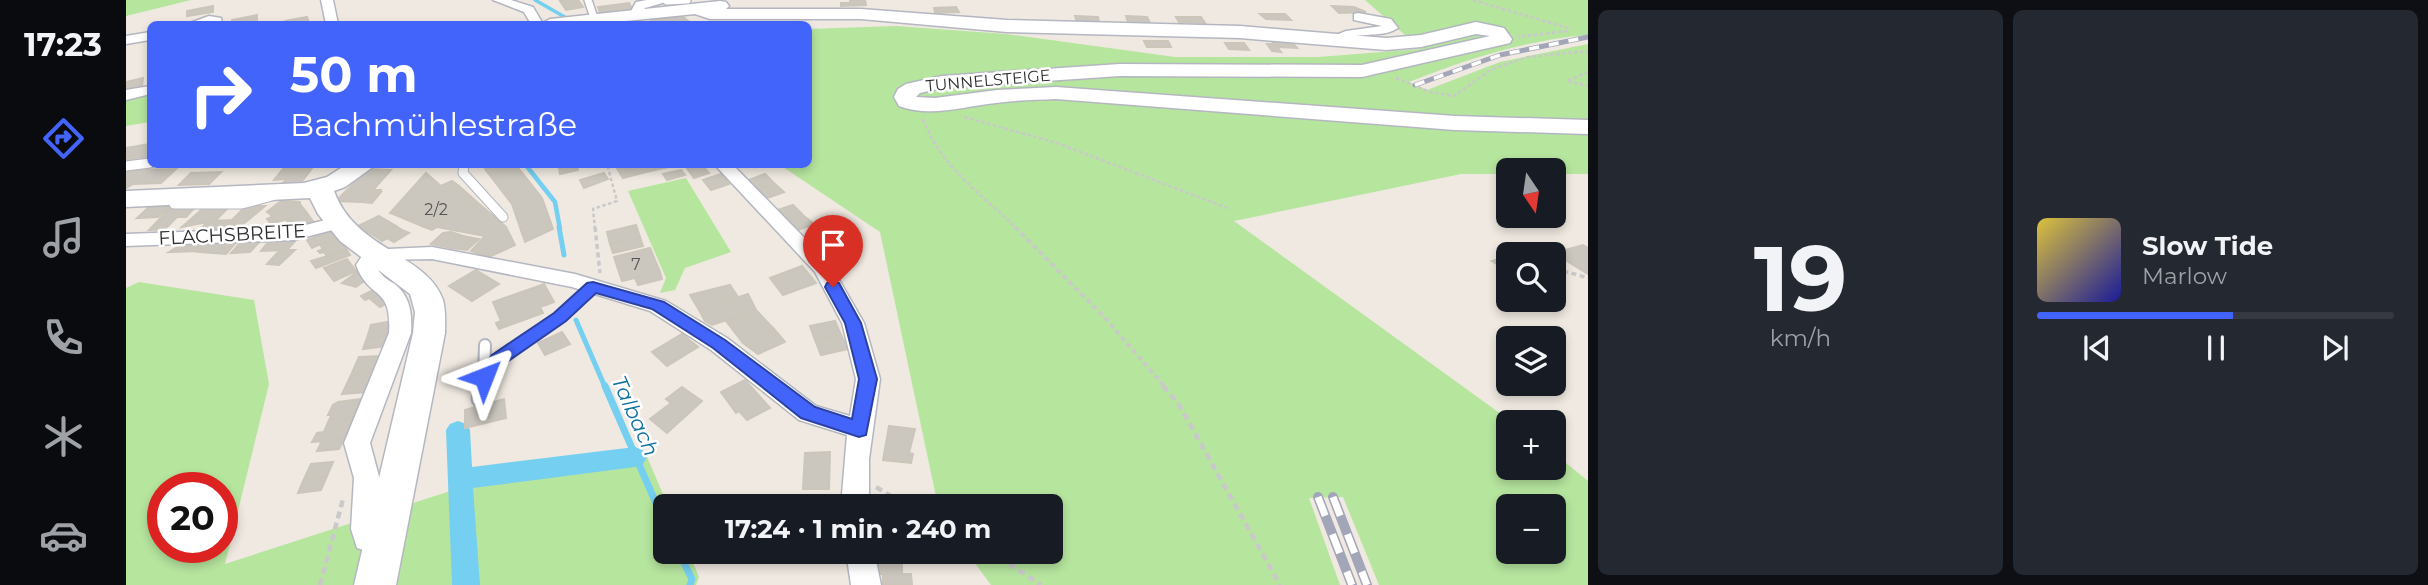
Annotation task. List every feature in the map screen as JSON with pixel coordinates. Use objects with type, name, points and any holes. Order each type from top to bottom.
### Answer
[{"type":"street","points":[[327,0],[331,21]]},
{"type":"street","points":[[499,0],[529,10],[535,21]]},
{"type":"street","points":[[577,21],[640,18],[694,5],[754,0]]},
{"type":"street","points":[[640,18],[640,5],[667,1]]},
{"type":"street","points":[[694,5],[710,14],[850,14],[1017,27],[1240,32],[1400,44],[1476,28],[1502,35]]},
{"type":"street","points":[[1334,41],[1341,35],[1391,28],[1386,22],[1358,17]]},
{"type":"street","name":"TUNNELSTEIGE","points":[[1502,35],[1503,39],[1498,41],[1383,68],[1343,73],[1248,69],[1120,70],[942,82],[913,88],[905,93],[907,101],[923,106],[997,96],[1056,93],[1455,123],[1588,127]]},
{"type":"street","points":[[126,40],[147,36]]},
{"type":"street","points":[[126,95],[147,91]]},
{"type":"street","points":[[126,198],[282,193],[320,188],[359,168]]},
{"type":"street","points":[[726,168],[823,269],[853,323],[868,379],[859,429],[855,494]]},
{"type":"street","points":[[320,188],[327,209],[337,223],[373,254],[410,278],[423,291],[431,310],[429,333],[385,563]]},
{"type":"street","name":"FLACHSBREITE","points":[[126,240],[294,234],[337,223]]},
{"type":"street","points":[[373,254],[432,253],[597,288],[658,306],[719,344],[808,412],[859,429]]},
{"type":"street","points":[[373,254],[366,265],[368,272],[400,301],[402,316],[400,334],[357,443],[367,468],[368,498],[364,527],[367,539],[385,563]]},
{"type":"street","points":[[862,564],[866,585]]},
{"type":"lane","points":[[588,0],[591,19]]},
{"type":"lane","points":[[667,1],[694,5]]},
{"type":"lane","points":[[126,166],[147,163]]},
{"type":"lane","points":[[464,168],[463,173],[503,217]]},
{"type":"lane","points":[[126,206],[248,202],[269,200],[282,193]]},
{"type":"lane","points":[[484,377],[498,360],[597,288]]},
{"type":"lane","points":[[479,400],[484,377],[485,345]]},
{"type":"path","points":[[1473,0],[1568,28],[1567,31],[1514,38],[1502,35]]},
{"type":"path","points":[[1383,68],[1410,84],[1446,96],[1454,96],[1492,69],[1528,57],[1588,51]]},
{"type":"path","points":[[1588,72],[1567,81],[1588,86]]},
{"type":"path","points":[[923,106],[921,115],[933,144],[959,176],[1002,214],[1106,319],[1178,403],[1280,585]]},
{"type":"path","points":[[963,117],[1057,143],[1230,209]]},
{"type":"path","points":[[597,288],[593,209],[617,201],[608,168]]},
{"type":"path","points":[[1566,272],[1588,278]]},
{"type":"path","points":[[856,475],[887,494]]},
{"type":"path","points":[[320,585],[344,494]]},
{"type":"path","points":[[1010,564],[1041,585]]},
{"type":"green space","points":[[126,0],[191,0],[126,16]]},
{"type":"green space","points":[[1365,0],[1588,0],[1588,35],[1542,41],[1497,52],[1409,82],[1427,90],[1500,62],[1588,44],[1588,174],[1566,174],[1566,158],[1496,158],[1496,174],[1461,174],[1234,221],[1496,410],[1496,480],[1566,480],[1566,463],[1588,481],[1588,585],[1379,585],[1343,497],[1309,498],[1340,585],[991,585],[976,564],[1063,564],[1063,494],[935,494],[880,232],[784,168],[812,168],[812,29],[896,26],[1006,34],[1175,57],[1318,57],[1421,49]]},
{"type":"green space","points":[[147,94],[147,122],[126,126],[126,98]]},
{"type":"green space","points":[[686,178],[731,252],[685,268],[675,290],[660,293],[666,278],[628,191]]},
{"type":"green space","points":[[139,282],[254,300],[269,384],[238,511],[238,472],[147,472],[147,563],[238,563],[238,560],[478,482],[645,452],[663,494],[653,494],[653,564],[694,564],[699,577],[696,585],[126,585],[126,288]]},
{"type":"building","points":[[578,0],[583,7],[566,10],[560,1]]},
{"type":"building","points":[[850,0],[865,0],[866,5],[841,6],[841,3],[850,3]]},
{"type":"building","points":[[629,3],[632,9],[600,13],[598,7]]},
{"type":"building","points":[[213,6],[213,12],[187,16],[187,11]]},
{"type":"building","points":[[1332,6],[1354,7],[1366,12],[1339,13]]},
{"type":"building","points":[[956,7],[959,12],[935,13],[934,8]]},
{"type":"building","points":[[1260,14],[1285,14],[1291,20],[1266,19]]},
{"type":"building","points":[[257,15],[257,21],[232,20]]},
{"type":"building","points":[[681,15],[688,21],[651,21]]},
{"type":"building","points":[[1075,16],[1098,17],[1099,22],[1077,22]]},
{"type":"building","points":[[1126,16],[1147,17],[1150,23],[1128,22]]},
{"type":"building","points":[[307,17],[308,21],[285,21]]},
{"type":"building","points":[[1176,17],[1201,17],[1205,23],[1179,22]]},
{"type":"building","points":[[1144,41],[1168,41],[1171,47],[1147,47]]},
{"type":"building","points":[[1272,41],[1292,42],[1297,48],[1277,47],[1281,52],[1272,51],[1267,44],[1274,44]]},
{"type":"building","points":[[1225,43],[1244,43],[1249,50],[1229,49]]},
{"type":"building","points":[[143,78],[142,87],[126,90],[126,82]]},
{"type":"building","points":[[147,144],[147,160],[126,165],[126,148]]},
{"type":"building","points":[[312,168],[300,184],[281,186],[286,179],[274,180],[283,169]]},
{"type":"building","points":[[518,168],[542,198],[553,229],[525,242],[512,204],[485,169]]},
{"type":"building","points":[[559,168],[578,168],[578,170],[560,174]]},
{"type":"building","points":[[617,168],[639,168],[642,173],[623,178]]},
{"type":"building","points":[[639,168],[664,168],[642,173]]},
{"type":"building","points":[[687,168],[705,168],[709,173],[694,178]]},
{"type":"building","points":[[176,169],[161,183],[133,184],[126,188],[126,170]]},
{"type":"building","points":[[368,169],[391,170],[373,190],[381,190],[380,192],[346,191]]},
{"type":"building","points":[[681,170],[685,175],[667,180],[663,174]]},
{"type":"building","points":[[221,172],[209,184],[179,185],[191,173]]},
{"type":"building","points":[[426,173],[441,186],[452,181],[459,186],[390,213]]},
{"type":"building","points":[[604,173],[608,179],[584,188],[580,180]]},
{"type":"building","points":[[721,174],[729,184],[711,190],[703,180]]},
{"type":"building","points":[[765,174],[775,184],[758,189],[749,180]]},
{"type":"building","points":[[775,184],[784,192],[767,198],[758,189]]},
{"type":"building","points":[[459,186],[478,203],[424,227],[393,214]]},
{"type":"building","points":[[346,191],[371,192],[361,202],[336,201]]},
{"type":"building","points":[[371,192],[381,192],[372,203],[361,202]]},
{"type":"building","points":[[281,201],[300,204],[270,214],[267,212]]},
{"type":"building","points":[[478,203],[506,227],[515,245],[489,257],[471,251],[485,236],[424,227]]},
{"type":"building","points":[[300,204],[307,213],[271,224],[267,219],[272,217],[270,214]]},
{"type":"building","points":[[197,205],[186,217],[177,217],[165,229],[149,230],[172,206]]},
{"type":"building","points":[[207,205],[231,205],[216,220],[182,227]]},
{"type":"building","points":[[793,205],[814,224],[798,230],[778,210]]},
{"type":"building","points":[[246,206],[265,206],[242,225],[227,225]]},
{"type":"building","points":[[149,207],[169,207],[158,217],[137,218]]},
{"type":"building","points":[[307,213],[315,224],[294,231],[287,221]]},
{"type":"building","points":[[379,216],[396,226],[375,236],[358,226]]},
{"type":"building","points":[[233,220],[222,230],[199,231],[208,221]]},
{"type":"building","points":[[636,225],[640,237],[610,244],[607,232]]},
{"type":"building","points":[[396,226],[402,230],[382,241],[375,236]]},
{"type":"building","points":[[402,230],[409,233],[394,242],[387,238]]},
{"type":"building","points":[[331,231],[335,237],[312,248],[307,240]]},
{"type":"building","points":[[451,232],[463,236],[451,248],[431,244],[443,233]]},
{"type":"building","points":[[463,236],[479,239],[467,250],[451,248]]},
{"type":"building","points":[[640,237],[643,246],[613,253],[610,244]]},
{"type":"building","points":[[338,238],[347,250],[328,258],[324,252],[318,251],[323,249],[320,245]]},
{"type":"building","points":[[238,240],[226,254],[198,252],[210,241]]},
{"type":"building","points":[[261,240],[250,252],[231,253],[242,241]]},
{"type":"building","points":[[270,240],[296,240],[287,250],[261,251]]},
{"type":"building","points":[[187,241],[210,241],[199,251],[169,252]]},
{"type":"building","points":[[831,241],[854,263],[838,269],[815,246]]},
{"type":"building","points":[[1583,245],[1588,248],[1588,274],[1566,260],[1566,250]]},
{"type":"building","points":[[650,248],[660,272],[622,281],[614,257]]},
{"type":"building","points":[[280,250],[295,250],[279,265],[267,264]]},
{"type":"building","points":[[347,250],[350,255],[316,268],[311,261]]},
{"type":"building","points":[[347,259],[356,271],[334,281],[324,268]]},
{"type":"building","points":[[802,266],[816,283],[783,295],[770,278]]},
{"type":"building","points":[[476,270],[499,284],[472,301],[449,286]]},
{"type":"building","points":[[357,272],[371,276],[356,287],[342,283]]},
{"type":"building","points":[[660,272],[662,279],[638,285],[635,278]]},
{"type":"building","points":[[544,284],[554,302],[546,305],[536,287]]},
{"type":"building","points":[[730,285],[738,297],[699,310],[690,295]]},
{"type":"building","points":[[380,287],[395,299],[380,307],[369,298],[365,300],[361,296]]},
{"type":"building","points":[[536,287],[546,305],[540,307],[543,313],[499,329],[496,323],[501,321],[493,302]]},
{"type":"building","points":[[748,294],[756,310],[712,325],[705,321],[699,310]]},
{"type":"building","points":[[756,310],[774,329],[743,343],[726,321]]},
{"type":"building","points":[[393,321],[389,334],[367,338],[371,325]]},
{"type":"building","points":[[835,321],[841,335],[815,340],[810,326]]},
{"type":"building","points":[[774,329],[785,342],[758,354],[743,343]]},
{"type":"building","points":[[562,332],[570,344],[545,355],[538,343]]},
{"type":"building","points":[[389,334],[386,346],[363,349],[367,338]]},
{"type":"building","points":[[682,334],[698,347],[667,366],[652,352]]},
{"type":"building","points":[[841,335],[848,349],[821,355],[815,340]]},
{"type":"building","points":[[381,356],[374,373],[351,375],[359,357]]},
{"type":"building","points":[[374,373],[366,392],[342,394],[351,375]]},
{"type":"building","points":[[745,380],[770,408],[747,420],[739,411],[736,413],[721,392]]},
{"type":"building","points":[[682,387],[702,401],[667,433],[650,419],[671,403],[666,399]]},
{"type":"building","points":[[361,399],[353,418],[329,420],[332,414],[328,415],[333,405]]},
{"type":"building","points":[[504,399],[506,418],[465,428],[465,410]]},
{"type":"building","points":[[353,418],[344,439],[312,442],[317,433],[324,432],[329,420]]},
{"type":"building","points":[[889,426],[915,429],[909,453],[913,454],[911,463],[883,460]]},
{"type":"building","points":[[344,439],[339,449],[317,451],[322,441]]},
{"type":"building","points":[[830,452],[829,489],[803,489],[805,453]]},
{"type":"building","points":[[333,462],[327,476],[304,479],[311,464]]},
{"type":"building","points":[[327,476],[321,490],[298,493],[304,479]]},
{"type":"building","points":[[874,564],[902,564],[902,574],[874,574]]},
{"type":"building","points":[[883,574],[911,574],[912,585],[883,585]]},
{"type":"waterway","points":[[535,0],[572,21]]},
{"type":"waterway","name":"Talbach","points":[[528,168],[555,202],[560,229]]},
{"type":"waterway","name":"Talbach","points":[[559,227],[564,255]]},
{"type":"waterway","name":"Talbach","points":[[576,320],[605,387]]},
{"type":"waterway","name":"Talbach","points":[[605,386],[653,496]]},
{"type":"waterway","points":[[458,430],[466,585]]},
{"type":"waterway","points":[[461,479],[635,457]]},
{"type":"waterway","name":"Talbach","points":[[684,564],[692,579],[690,585]]},
{"type":"railway","points":[[1415,85],[1500,55],[1588,37]]},
{"type":"railway","points":[[1318,497],[1352,585]]},
{"type":"railway","points":[[1333,497],[1367,585]]},
{"type":"route","points":[[484,377],[498,360],[560,317],[593,287],[658,306],[719,344],[808,412],[859,429],[866,403],[868,379],[853,323],[833,287]]}]
